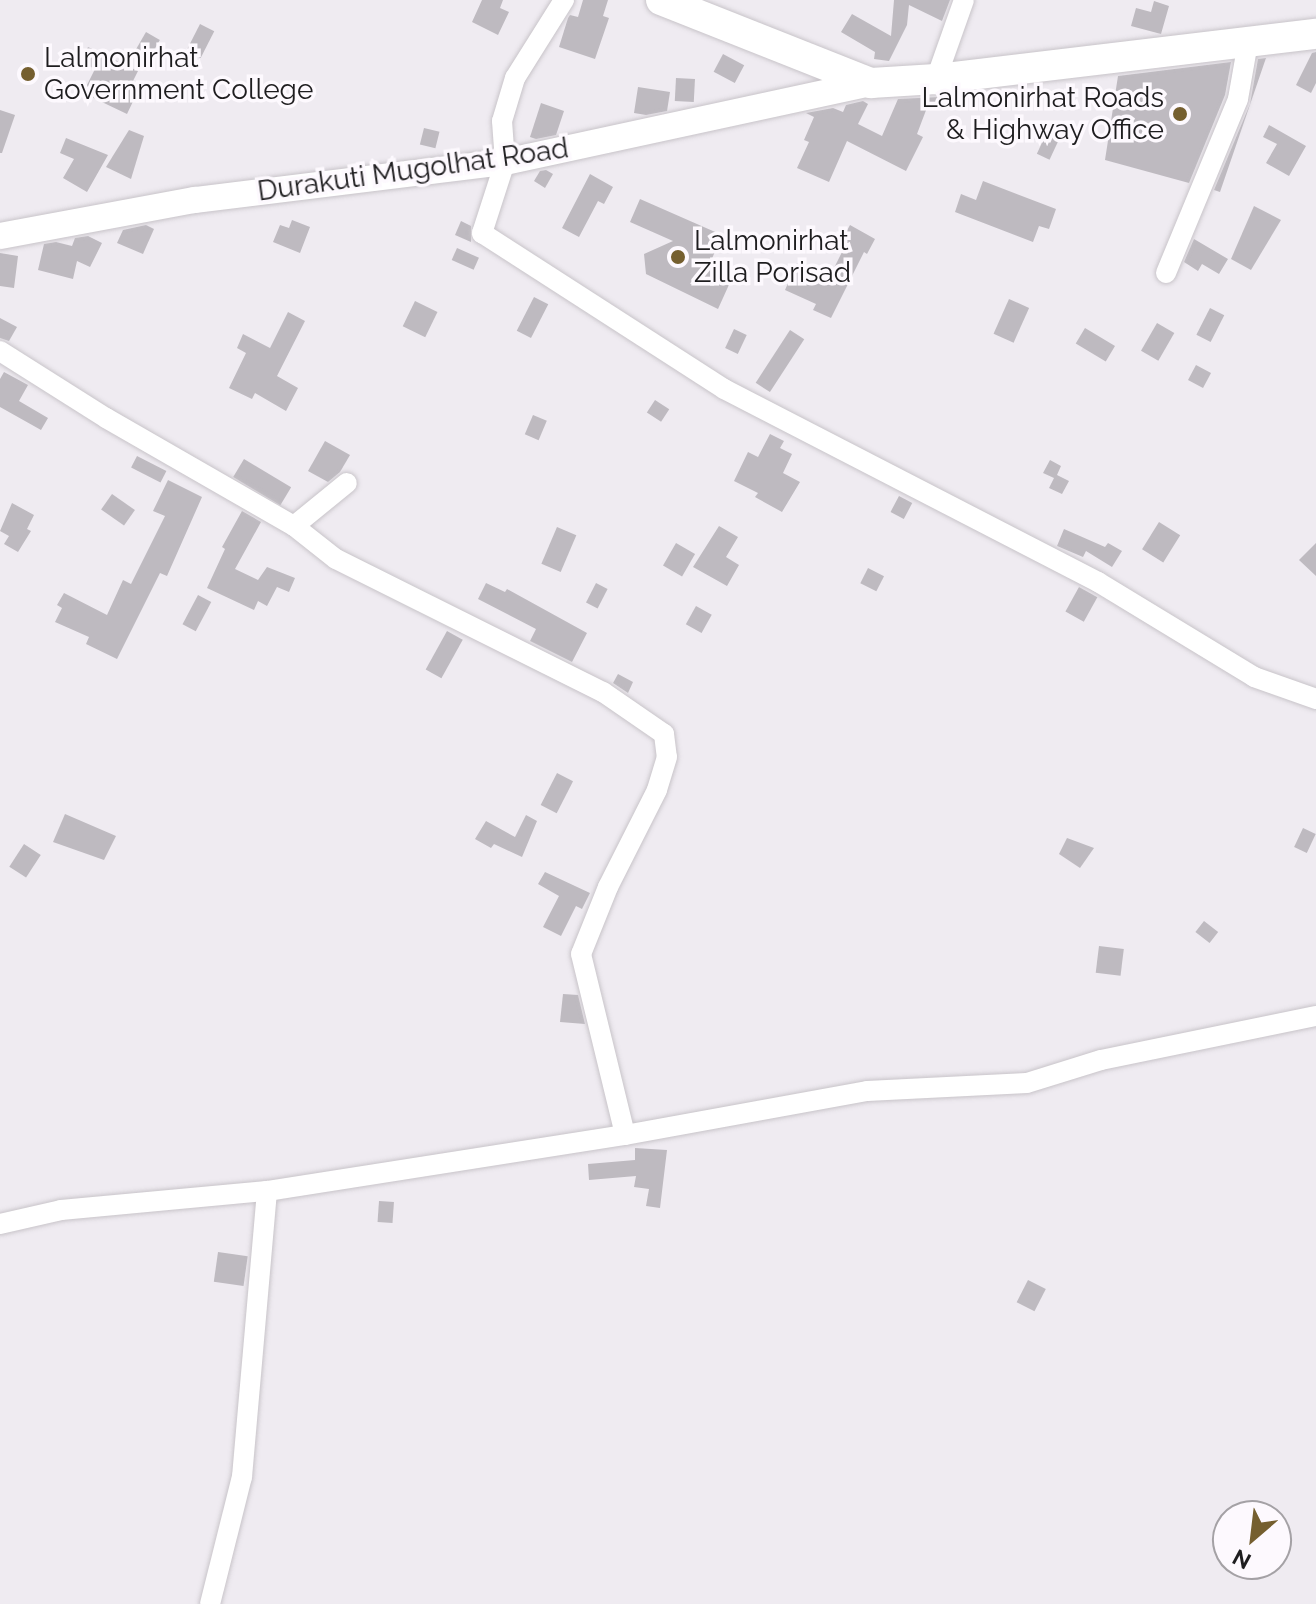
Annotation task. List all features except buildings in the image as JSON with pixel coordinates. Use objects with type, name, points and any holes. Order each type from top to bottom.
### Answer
[{"type":"highway","points":[[661,0],[871,83],[936,79],[1316,34]]},
{"type":"main road","name":"Durakuti Mugolhat Road","points":[[0,236],[195,200],[505,162],[871,83]]},
{"type":"street","points":[[564,0],[515,78],[502,121],[505,162],[482,233],[724,389],[1098,582],[1254,677],[1316,699]]},
{"type":"street","points":[[936,79],[964,0]]},
{"type":"street","points":[[1166,273],[1238,99],[1248,42]]},
{"type":"street","points":[[0,351],[106,418],[294,526],[336,559],[603,692],[664,734],[667,757],[657,790],[608,887],[581,954],[625,1135]]},
{"type":"street","points":[[294,526],[347,483]]},
{"type":"street","points":[[0,1224],[61,1210],[267,1191],[625,1135],[867,1091],[1027,1083],[1101,1060],[1316,1016]]},
{"type":"street","points":[[210,1604],[242,1477],[267,1191]]},
{"type":"place","name":"Lalmonirhat Government College","points":[[28,74]]},
{"type":"place","name":"Lalmonirhat Roads & Highway Office","points":[[1180,114]]},
{"type":"place","name":"Lalmonirhat Zilla Porisad","points":[[678,257]]}]
